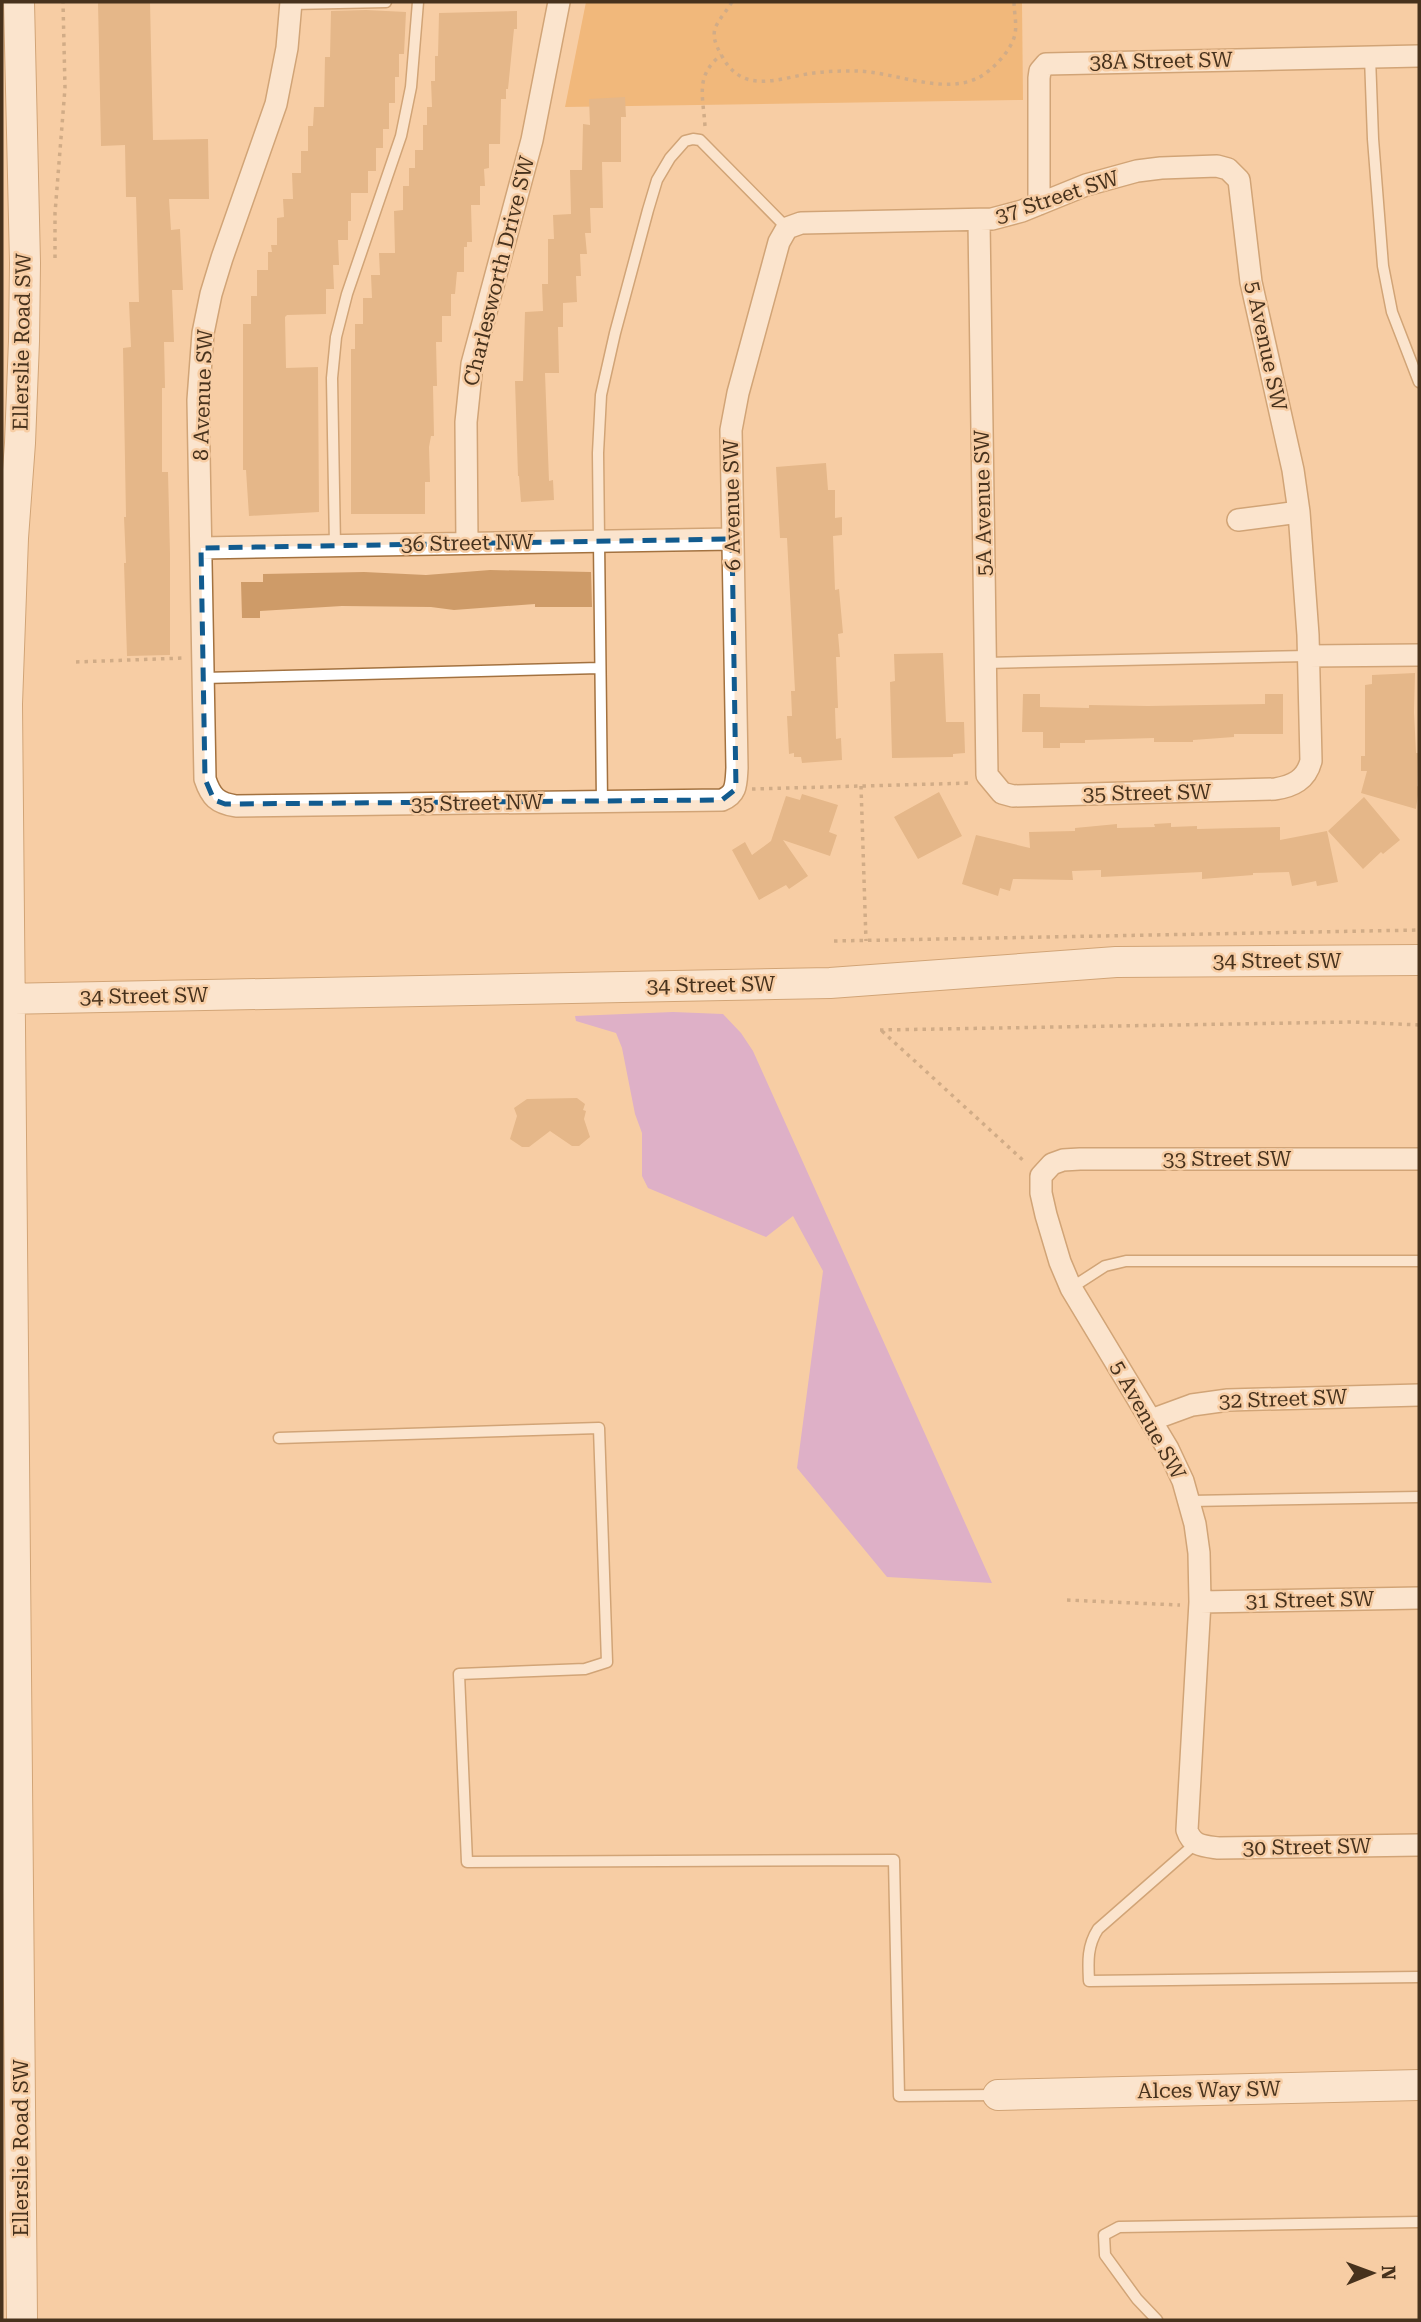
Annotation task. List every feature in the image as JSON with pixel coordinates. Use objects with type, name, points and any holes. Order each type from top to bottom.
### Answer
[{"type":"main road","name":"Ellerslie Road SW","points":[[19,2],[25,276],[7,704],[7,998],[22,2320]]},
{"type":"main road","name":"34 Street SW","points":[[7,998],[830,983],[1089,963],[1419,960]]},
{"type":"main road","name":"Alces Way SW","points":[[998,2095],[1419,2085]]},
{"type":"street","name":"Charlesworth Drive SW","points":[[467,543],[466,422],[472,364],[532,140],[559,2]]},
{"type":"street","name":"8 Avenue SW","points":[[214,800],[205,779],[198,400],[203,333],[222,258],[276,104],[287,48],[291,3]]},
{"type":"street","name":"38A Street SW","points":[[1039,204],[1039,78],[1046,64],[1419,56]]},
{"type":"street","name":"37 Street SW","points":[[787,228],[801,222],[979,221],[1039,204],[1113,176],[1161,168],[1217,166],[1228,169],[1239,180]]},
{"type":"street","name":"5 Avenue SW","points":[[1239,180],[1251,282],[1293,470],[1299,512],[1311,761],[1303,778]]},
{"type":"street","name":"5A Avenue SW","points":[[979,221],[985,763],[992,783]]},
{"type":"street","name":"6 Avenue SW","points":[[736,789],[731,449],[734,409],[779,243],[787,228]]},
{"type":"street","points":[[1238,520],[1299,512]]},
{"type":"street","name":"36 Street NW","points":[[201,548],[732,539]]},
{"type":"street","points":[[1308,656],[1419,656]]},
{"type":"street","name":"35 Street SW","points":[[992,783],[1002,793],[1013,796],[1275,789],[1295,784],[1303,778]]},
{"type":"street","name":"35 Street NW","points":[[214,800],[236,806],[722,800],[731,797],[736,789]]},
{"type":"street","name":"33 Street SW","points":[[1041,1176],[1052,1164],[1080,1158],[1419,1159]]},
{"type":"street","name":"5 Avenue SW","points":[[1041,1176],[1041,1193],[1046,1215],[1071,1288],[1172,1457],[1190,1501],[1199,1553],[1200,1604],[1187,1830],[1189,1838],[1195,1843]]},
{"type":"street","name":"32 Street SW","points":[[1151,1420],[1192,1405],[1228,1400],[1419,1395]]},
{"type":"street","name":"31 Street SW","points":[[1200,1604],[1419,1598]]},
{"type":"street","name":"30 Street SW","points":[[1195,1843],[1218,1848],[1419,1845]]},
{"type":"lane","points":[[291,3],[386,2]]},
{"type":"lane","points":[[335,546],[332,377],[336,337],[347,294],[401,136],[411,87],[418,2]]},
{"type":"lane","points":[[1370,57],[1383,266],[1392,312],[1419,382]]},
{"type":"lane","points":[[603,802],[598,542],[601,395],[657,180],[670,158],[685,141],[700,141],[787,228]]},
{"type":"lane","points":[[985,663],[1308,656]]},
{"type":"lane","points":[[203,668],[600,668]]},
{"type":"lane","points":[[1071,1288],[1105,1266],[1126,1261],[1419,1261]]},
{"type":"lane","points":[[279,1438],[599,1428],[607,1662],[584,1669],[459,1674],[467,1862],[894,1860],[899,2096],[998,2095]]},
{"type":"lane","points":[[1190,1501],[1419,1497]]},
{"type":"lane","points":[[1195,1843],[1091,1938],[1088,1954],[1089,1981],[1419,1977]]},
{"type":"lane","points":[[1157,2320],[1137,2299],[1105,2255],[1104,2235],[1119,2227],[1419,2222]]},
{"type":"path","points":[[55,258],[58,164],[65,88],[63,2]]},
{"type":"path","points":[[732,2],[713,37],[714,43],[735,73],[762,83],[814,73],[854,71],[891,74],[928,83],[945,84],[978,78],[1002,58],[1015,34],[1014,2]]},
{"type":"path","points":[[706,131],[703,76],[709,64],[722,55]]},
{"type":"path","points":[[76,662],[203,668]]},
{"type":"path","points":[[736,789],[992,783]]},
{"type":"path","points":[[861,786],[866,941]]},
{"type":"path","points":[[834,942],[1419,930]]},
{"type":"path","points":[[1041,1176],[880,1030],[1351,1022],[1419,1025]]},
{"type":"path","points":[[1067,1600],[1200,1604]]},
{"type":"highlighted area","points":[[732,539],[736,789],[722,800],[225,804],[214,800],[205,779],[201,548]]},
{"type":"shaded area","points":[[586,2],[1022,2],[1023,100],[565,107]]},
{"type":"shaded area","points":[[673,1012],[723,1014],[753,1051],[992,1583],[887,1577],[797,1468],[823,1271],[793,1216],[766,1237],[648,1188],[642,1176],[642,1133],[616,1033],[576,1021],[575,1016]]},
{"type":"building","points":[[98,2],[150,2],[153,140],[208,139],[209,199],[169,199],[171,230],[180,229],[183,290],[172,290],[174,342],[164,342],[165,388],[162,388],[162,472],[168,472],[170,655],[127,656],[123,348],[131,347],[129,302],[139,302],[136,197],[126,197],[125,145],[101,146]]},
{"type":"building","points":[[331,11],[406,12],[404,54],[399,54],[399,77],[395,77],[395,103],[389,103],[389,129],[383,129],[383,148],[376,148],[376,171],[368,171],[368,193],[351,193],[348,240],[338,240],[339,265],[333,265],[334,289],[326,289],[326,314],[285,317],[286,368],[318,367],[319,512],[249,516],[246,470],[243,470],[243,324],[251,324],[251,296],[257,296],[257,270],[268,270],[268,252],[272,252],[271,245],[277,245],[277,218],[284,217],[283,199],[293,199],[292,173],[301,173],[301,151],[308,151],[308,126],[313,126],[314,107],[324,107],[325,57],[330,57]]},
{"type":"building","points":[[517,11],[508,89],[506,99],[501,99],[500,144],[489,144],[489,168],[484,169],[485,186],[480,186],[480,205],[471,205],[472,242],[467,242],[467,247],[464,247],[464,272],[457,272],[455,294],[451,294],[451,316],[442,316],[442,342],[436,342],[434,436],[431,436],[429,447],[430,482],[425,482],[425,514],[351,514],[351,349],[355,349],[355,324],[363,324],[363,298],[372,298],[371,275],[380,275],[379,253],[395,253],[394,211],[403,210],[403,186],[409,186],[409,168],[415,168],[415,150],[423,150],[423,125],[427,125],[427,107],[432,107],[431,81],[435,81],[435,56],[438,56],[439,13]]},
{"type":"building","points":[[625,97],[626,117],[621,117],[621,162],[602,162],[603,208],[590,208],[591,233],[585,233],[587,254],[580,254],[581,276],[576,276],[577,302],[563,303],[563,327],[558,327],[559,373],[545,373],[549,481],[553,480],[554,500],[521,502],[515,381],[523,381],[525,312],[543,311],[542,284],[548,284],[548,239],[554,239],[553,215],[571,214],[570,170],[582,170],[583,124],[590,125],[589,99]]},
{"type":"building","points":[[826,463],[828,490],[835,490],[835,518],[842,517],[842,535],[833,536],[835,590],[839,589],[843,633],[838,634],[838,708],[835,708],[836,739],[841,738],[842,760],[802,763],[801,757],[794,757],[794,753],[789,754],[787,716],[792,716],[791,691],[795,691],[787,538],[780,538],[776,467]]},
{"type":"building","points":[[490,570],[591,572],[592,607],[535,607],[535,604],[454,610],[431,607],[342,606],[260,611],[260,618],[242,618],[241,582],[263,582],[263,574],[364,572],[426,575]]},
{"type":"building","points":[[943,653],[946,722],[964,722],[965,753],[953,754],[953,757],[892,758],[890,682],[895,681],[894,654]]},
{"type":"building","points":[[1415,673],[1414,712],[1419,787],[1416,809],[1361,793],[1367,771],[1361,771],[1361,756],[1365,756],[1365,685],[1372,684],[1372,675]]},
{"type":"building","points":[[1023,694],[1040,694],[1040,707],[1089,708],[1089,705],[1265,704],[1265,694],[1283,694],[1283,734],[1234,734],[1234,737],[1193,742],[1154,742],[1154,738],[1085,740],[1085,743],[1060,743],[1060,748],[1043,748],[1043,732],[1022,732]]},
{"type":"building","points":[[939,792],[962,836],[918,859],[894,817]]},
{"type":"building","points":[[802,794],[838,805],[829,832],[837,835],[830,856],[783,840],[808,876],[789,889],[786,885],[759,900],[732,850],[745,842],[752,855],[771,841],[786,796],[800,800]]},
{"type":"building","points":[[1364,797],[1400,840],[1383,854],[1381,852],[1363,869],[1328,831]]},
{"type":"building","points":[[1171,823],[1171,827],[1197,826],[1197,829],[1280,827],[1280,840],[1327,831],[1338,882],[1317,886],[1316,881],[1292,886],[1289,872],[1202,879],[1202,872],[1101,877],[1101,870],[1072,871],[1073,880],[1013,879],[1010,891],[1000,888],[998,896],[962,884],[976,835],[1030,848],[1029,832],[1075,831],[1075,828],[1117,824],[1117,828],[1155,827],[1154,824]]},
{"type":"building","points":[[577,1098],[585,1104],[584,1119],[590,1137],[579,1146],[572,1146],[550,1131],[529,1147],[522,1147],[510,1139],[517,1116],[514,1108],[527,1099]]}]
